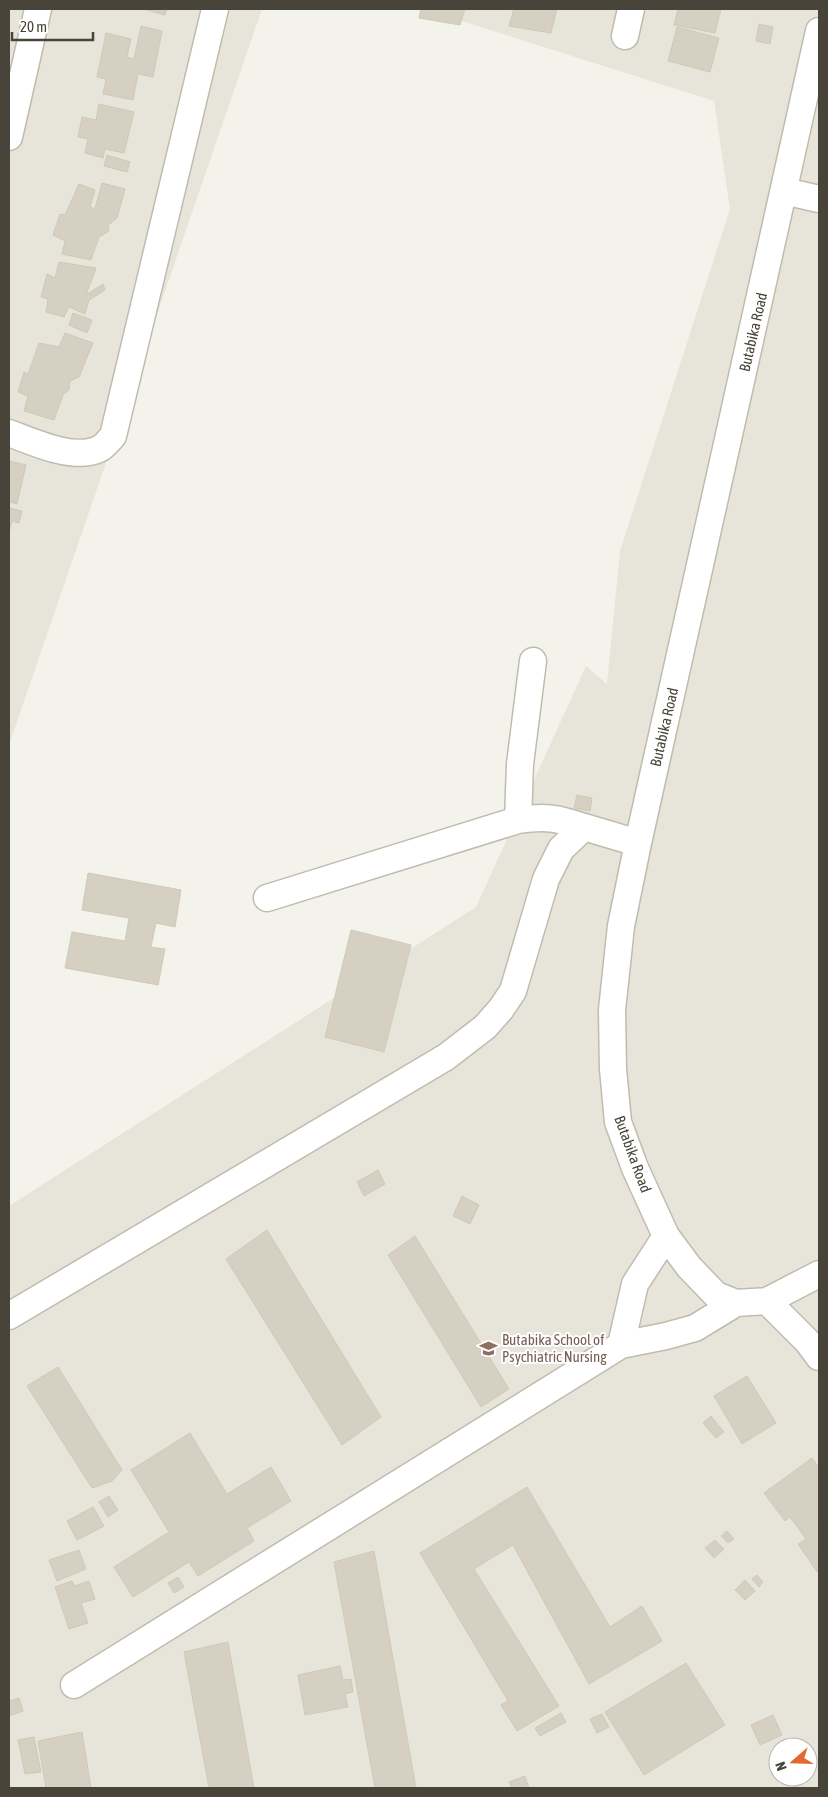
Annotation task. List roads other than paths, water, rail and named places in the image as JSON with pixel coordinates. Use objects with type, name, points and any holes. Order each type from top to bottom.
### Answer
[{"type":"street","points":[[9,137],[38,9]]},
{"type":"street","points":[[9,433],[44,446],[83,454],[100,449],[113,436],[215,9]]},
{"type":"street","points":[[625,36],[631,9]]},
{"type":"street","name":"Butabika Road","points":[[819,31],[638,843],[621,926],[612,1010],[613,1068],[618,1122],[635,1168],[666,1236],[689,1267],[716,1295],[736,1303],[767,1301],[819,1274]]},
{"type":"street","points":[[784,191],[819,199]]},
{"type":"street","points":[[518,820],[520,764],[533,661]]},
{"type":"street","points":[[266,898],[518,820],[539,817],[556,818],[638,843]]},
{"type":"street","points":[[9,1316],[446,1057],[485,1027],[501,1009],[513,991],[546,879],[554,860],[561,850],[584,828]]},
{"type":"street","points":[[621,1345],[635,1284],[666,1236]]},
{"type":"street","points":[[767,1301],[807,1341],[819,1357]]},
{"type":"street","points":[[74,1685],[621,1345],[695,1328],[736,1303]]},
{"type":"place","name":"Butabika School of Psychiatric Nursing","points":[[488,1348]]}]
